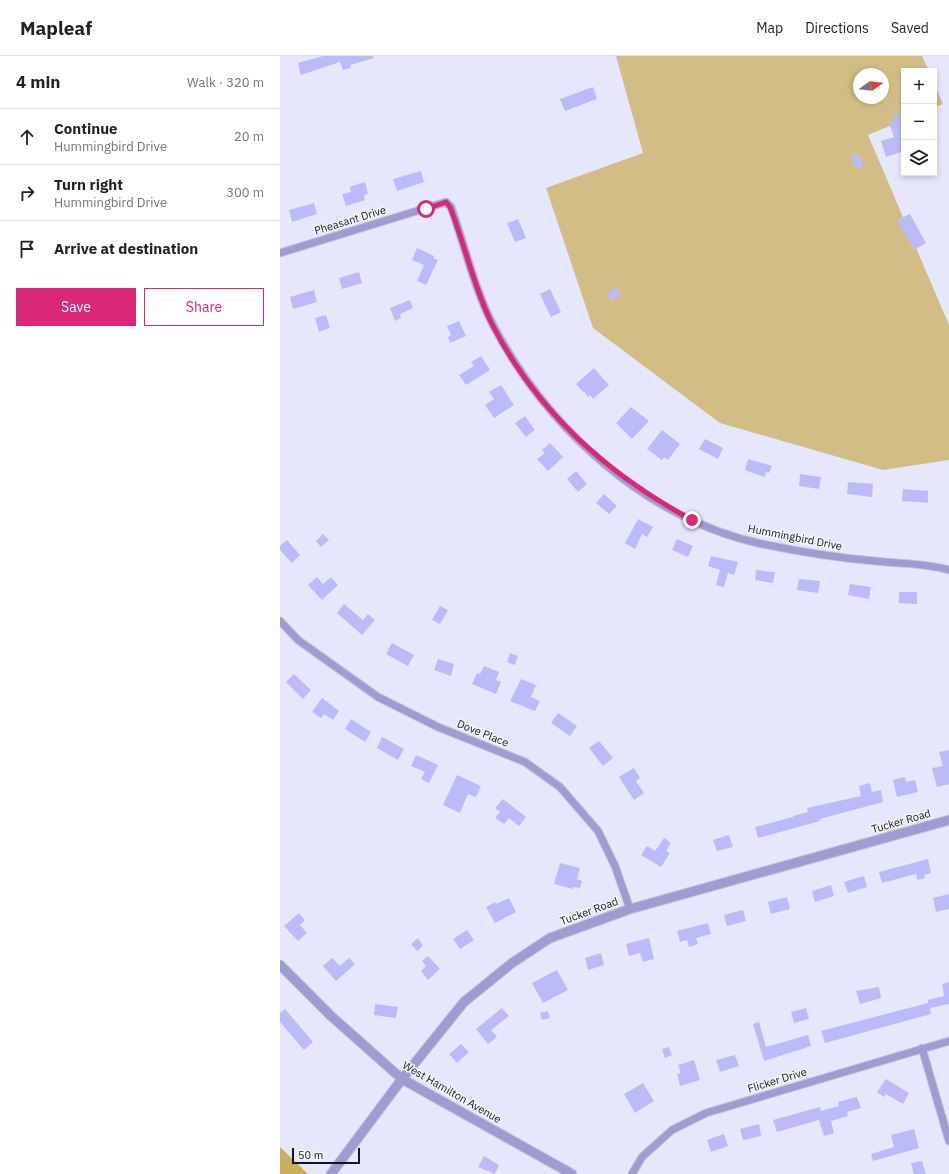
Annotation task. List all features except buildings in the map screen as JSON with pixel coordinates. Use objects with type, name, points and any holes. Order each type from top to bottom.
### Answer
[{"type":"street","name":"Hummingbird Drive","points":[[426,209],[446,202],[450,207],[492,323],[516,365],[540,398],[591,452],[641,490],[692,520],[719,531],[760,544],[826,556],[949,570]]},
{"type":"street","name":"Pheasant Drive","points":[[280,253],[426,209]]},
{"type":"street","name":"Dove Place","points":[[280,621],[298,640],[378,697],[438,727],[525,762],[560,787],[598,831],[615,866],[630,909]]},
{"type":"street","name":"Tucker Road","points":[[332,1173],[402,1079],[464,1002],[512,963],[550,938],[630,909],[949,820]]},
{"type":"street","name":"West Hamilton Avenue","points":[[280,965],[331,1016],[402,1079],[572,1174]]},
{"type":"street","name":"Flicker Drive","points":[[632,1174],[642,1157],[672,1130],[706,1113],[949,1041]]},
{"type":"street","points":[[922,1048],[949,1141]]},
{"type":"shaded area","points":[[616,56],[922,56],[928,68],[901,68],[901,121],[868,135],[949,325],[949,460],[883,470],[720,423],[593,328],[546,188],[643,153]]},
{"type":"shaded area","points":[[937,90],[943,104],[937,107]]},
{"type":"shaded area","points":[[280,1147],[307,1173],[309,1174],[280,1174]]},
{"type":"route","points":[[426,209],[446,202],[450,207],[492,323],[516,365],[540,398],[563,424],[608,467],[641,490],[692,520]]}]
